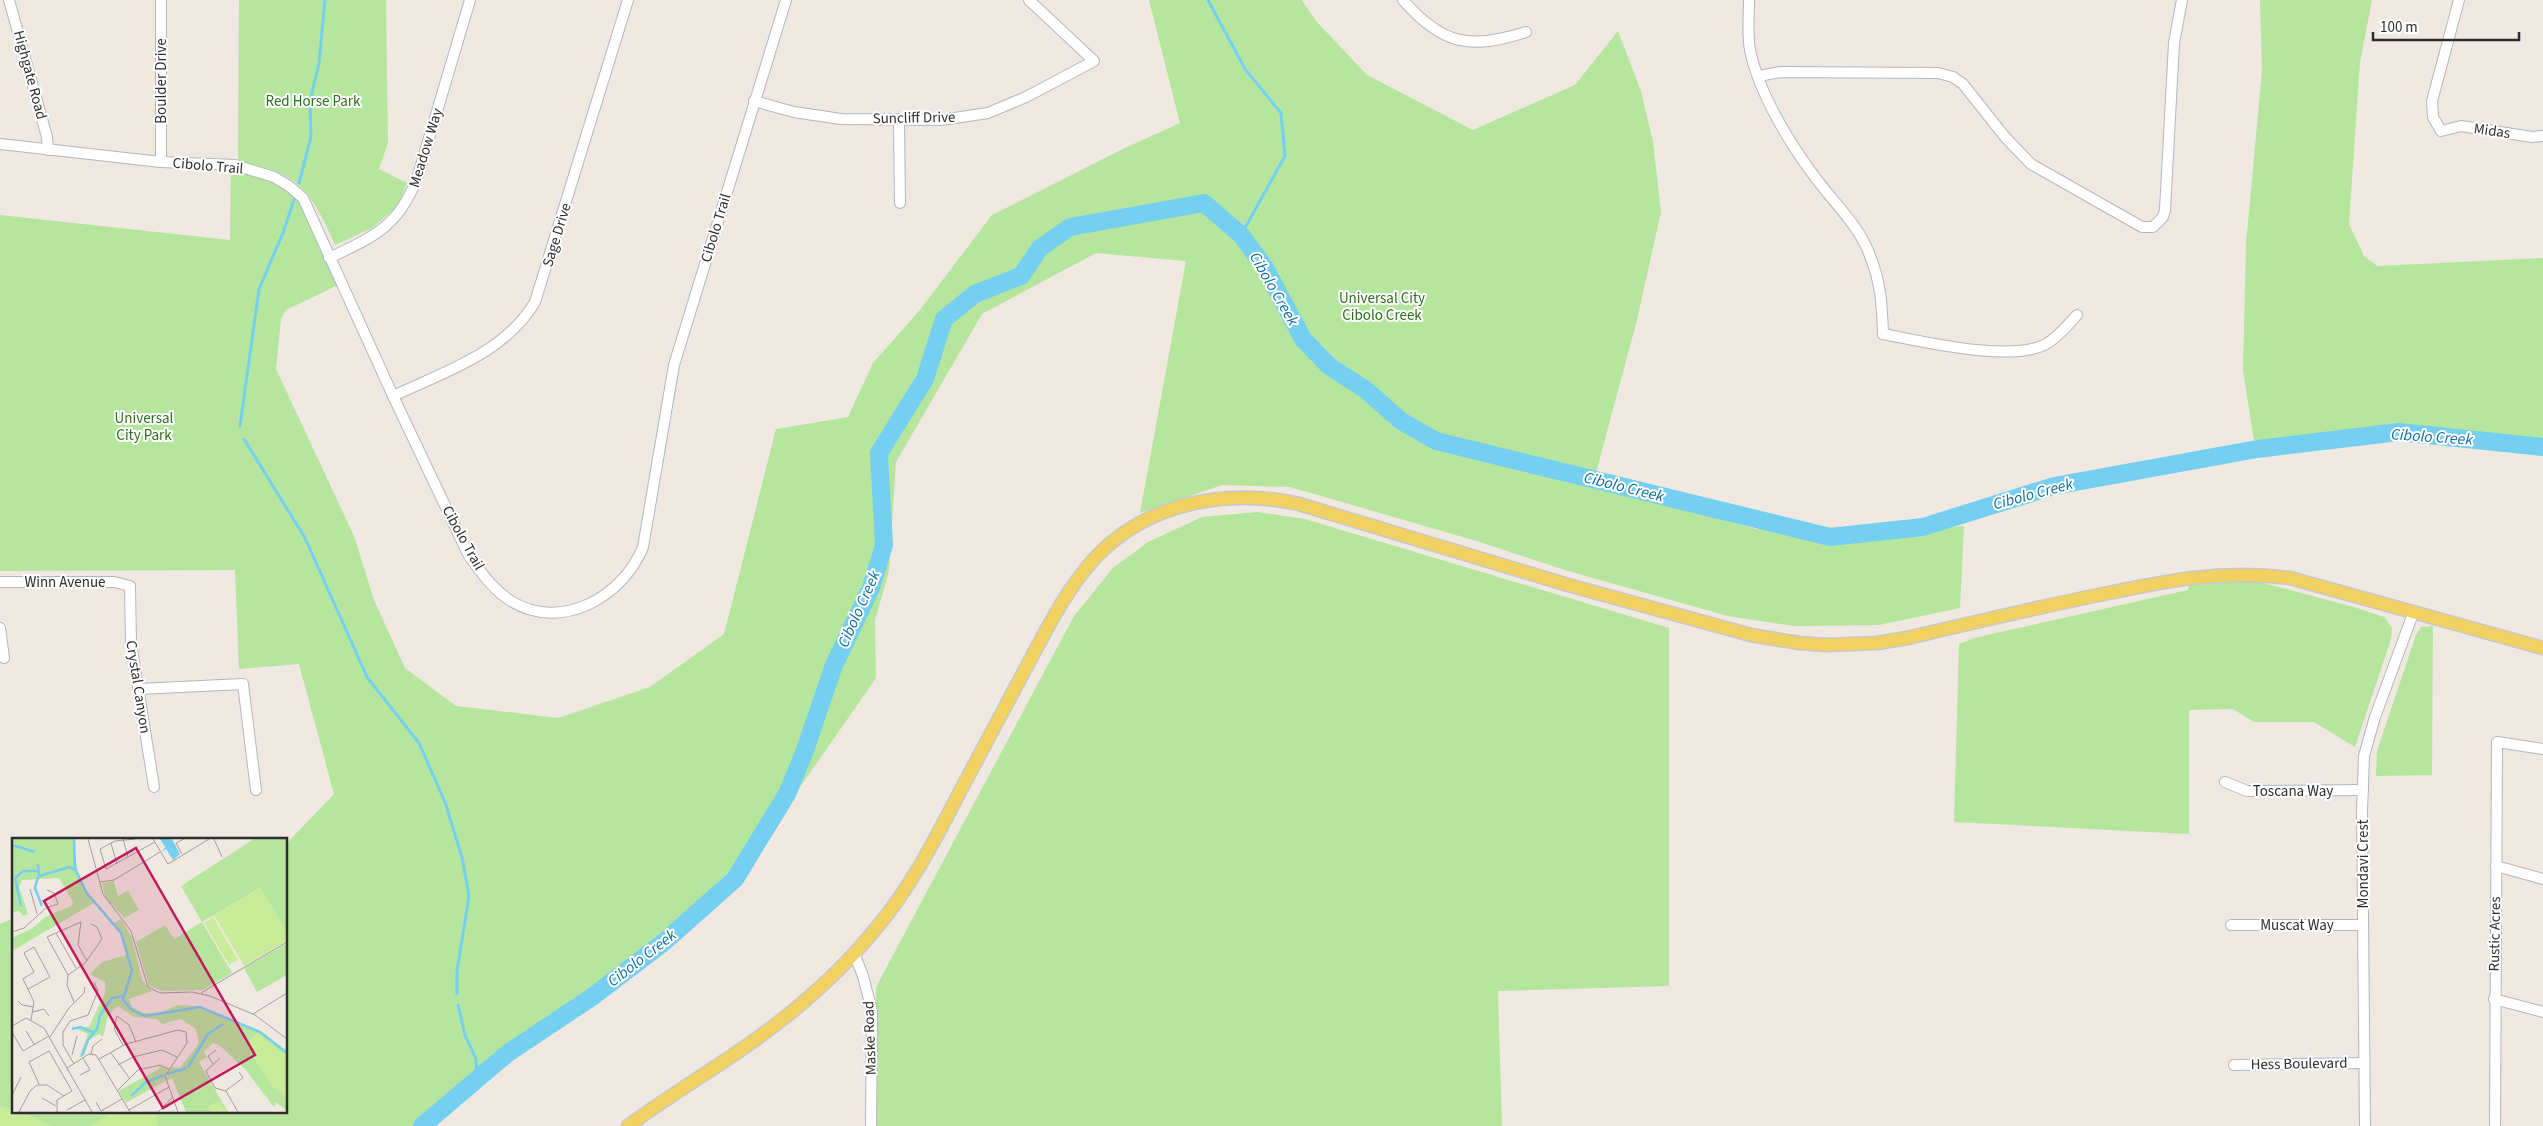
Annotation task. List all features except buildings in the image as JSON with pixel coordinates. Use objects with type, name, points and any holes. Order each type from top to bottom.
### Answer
[{"type":"main road","points":[[628,1126],[780,1021],[828,980],[854,954],[891,909],[924,859],[1050,623],[1080,576],[1097,556],[1127,532],[1165,512],[1198,502],[1232,496],[1278,499],[1596,593],[1731,630],[1799,643],[1877,643],[2165,581],[2223,574],[2290,578],[2543,648]]},
{"type":"street","name":"Highgate Road","points":[[9,0],[47,137],[48,150]]},
{"type":"street","name":"Boulder Drive","points":[[161,0],[161,162]]},
{"type":"street","name":"Meadow Way","points":[[330,258],[374,237],[398,215],[408,200],[419,172],[470,0]]},
{"type":"street","name":"Sage Drive","points":[[393,396],[495,346],[514,331],[529,312],[540,291],[628,0]]},
{"type":"street","name":"Cibolo Trail","points":[[0,144],[161,162],[235,165],[282,181],[303,198],[393,396],[469,556],[482,574],[498,591],[511,601],[532,610],[553,613],[568,612],[581,608],[619,584],[632,568],[643,547],[674,365],[786,0]]},
{"type":"street","name":"Suncliff Drive","points":[[754,102],[816,116],[841,119],[941,120],[988,113],[1026,97],[1094,61],[1029,0]]},
{"type":"street","points":[[1403,0],[1421,20],[1455,41],[1476,42],[1506,39],[1526,32]]},
{"type":"street","points":[[1749,0],[1750,49],[1759,76],[1785,133],[1818,181],[1853,224],[1870,254],[1882,292],[1883,334],[1975,349],[2017,352],[2046,344],[2066,328],[2077,315]]},
{"type":"street","points":[[1759,76],[1780,72],[1938,73],[1953,77],[1963,84],[2005,137],[2031,164],[2142,227],[2155,232],[2165,210],[2174,43],[2182,0]]},
{"type":"street","name":"Midas","points":[[2459,0],[2432,101],[2433,117],[2441,131],[2461,126],[2532,137],[2543,136]]},
{"type":"street","points":[[899,119],[900,203]]},
{"type":"street","name":"Winn Avenue","points":[[0,582],[114,582],[130,586]]},
{"type":"street","name":"Crystal Canyon","points":[[130,586],[131,643],[154,787]]},
{"type":"street","name":"Mondavi Crest","points":[[2365,1126],[2364,756],[2375,717],[2414,611]]},
{"type":"street","points":[[0,628],[4,658]]},
{"type":"street","points":[[138,688],[243,684],[256,790]]},
{"type":"street","name":"Rustic Acres","points":[[2495,1126],[2494,1000],[2497,742],[2543,749]]},
{"type":"street","name":"Toscana Way","points":[[2225,782],[2247,792],[2363,790]]},
{"type":"street","points":[[2496,866],[2543,879]]},
{"type":"street","name":"Muscat Way","points":[[2231,925],[2363,925]]},
{"type":"street","name":"Maske Road","points":[[854,954],[867,990],[872,1011],[871,1126]]},
{"type":"street","points":[[2494,1000],[2543,1012]]},
{"type":"street","name":"Hess Boulevard","points":[[2234,1065],[2364,1063]]},
{"type":"green space","name":"Red Horse Park","points":[[239,0],[386,0],[388,143],[379,169],[407,183],[398,206],[372,228],[335,245],[318,211],[300,187],[289,178],[275,171],[238,162]]},
{"type":"green space","name":"Universal City Cibolo Creek","points":[[1149,0],[1302,0],[1316,21],[1367,75],[1473,130],[1575,85],[1618,31],[1641,91],[1653,142],[1661,212],[1637,320],[1594,480],[1756,529],[1872,537],[1964,526],[1960,608],[1879,625],[1794,626],[1728,616],[1568,571],[1480,542],[1290,487],[1222,485],[1140,513],[1186,261],[1096,253],[982,314],[896,462],[889,571],[875,620],[876,678],[766,836],[587,1008],[477,1080],[426,1126],[0,1126],[0,924],[12,919],[12,1114],[288,1114],[288,842],[334,794],[299,664],[239,669],[235,570],[0,571],[0,215],[230,240],[231,171],[270,180],[300,201],[338,285],[286,310],[281,319],[276,369],[354,536],[374,600],[405,668],[456,706],[558,718],[650,687],[724,634],[776,429],[848,417],[873,363],[919,311],[992,215],[1125,148],[1180,123]]},
{"type":"green space","points":[[2260,0],[2372,0],[2360,62],[2349,224],[2364,256],[2377,266],[2543,258],[2543,440],[2434,430],[2362,431],[2326,434],[2255,448],[2243,370],[2246,244],[2262,71]]},
{"type":"green space","points":[[1258,512],[1305,519],[1669,628],[1669,986],[1498,991],[1502,1126],[876,1126],[876,987],[1074,616],[1113,568],[1148,542],[1202,517]]},
{"type":"green space","points":[[2256,581],[2354,607],[2384,617],[2392,628],[2391,639],[2355,747],[2314,722],[2254,722],[2233,709],[2189,710],[2189,834],[1954,822],[1959,644],[1974,638],[2188,590],[2189,585]]},
{"type":"green space","points":[[2433,626],[2432,775],[2376,776],[2377,751],[2416,635],[2421,627]]},
{"type":"green space","points":[[0,1106],[12,1109],[12,1114],[35,1117],[50,1126],[0,1126]]},
{"type":"green space","points":[[109,1114],[155,1114],[158,1126],[90,1126]]},
{"type":"waterway","points":[[299,183],[311,137],[310,101],[319,63],[325,0]]},
{"type":"waterway","points":[[1208,0],[1245,69],[1281,113],[1285,156],[1241,235]]},
{"type":"waterway","points":[[240,426],[259,289],[283,233],[294,200]]},
{"type":"waterway","name":"Cibolo Creek","points":[[422,1126],[508,1053],[592,997],[664,942],[735,879],[787,794],[804,753],[834,665],[871,588],[884,545],[879,453],[925,379],[944,319],[975,294],[1021,276],[1040,248],[1070,227],[1204,203],[1241,235],[1264,266],[1303,339],[1329,366],[1366,390],[1401,421],[1436,441],[1830,537],[1923,527],[2054,486],[2257,449],[2399,432],[2543,447]]},
{"type":"waterway","points":[[244,439],[305,538],[367,677],[419,743],[445,802],[462,857],[469,896],[457,971],[457,994]]},
{"type":"waterway","points":[[458,1005],[465,1035],[476,1059],[477,1080]]},
{"type":"park label","name":"Universal City Park","points":[[144,426]]}]
